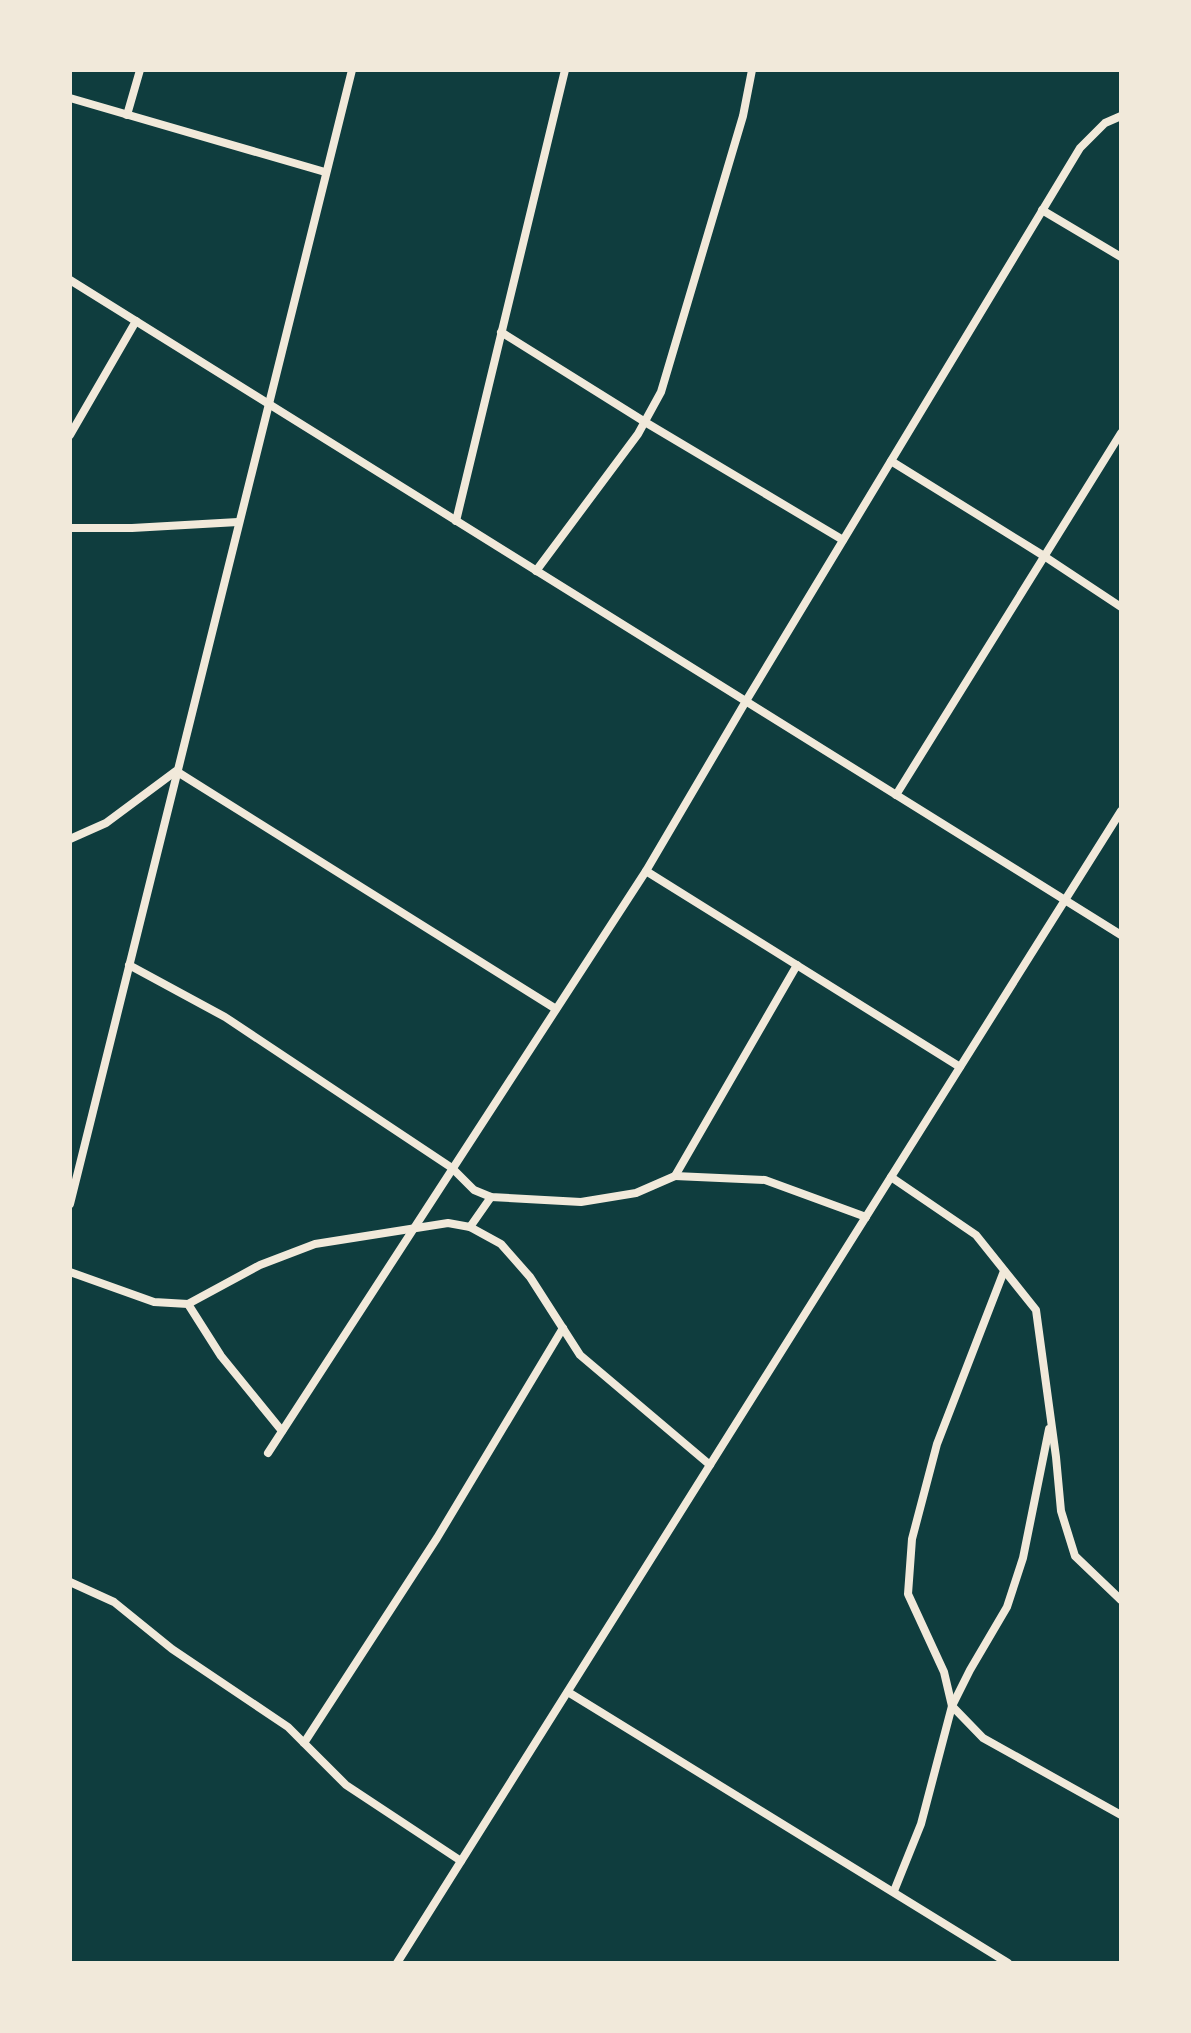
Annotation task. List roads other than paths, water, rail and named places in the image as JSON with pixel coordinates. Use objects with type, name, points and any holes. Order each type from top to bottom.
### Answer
[{"type":"street","points":[[127,115],[140,70]]},
{"type":"street","points":[[70,1204],[352,70]]},
{"type":"street","points":[[456,521],[565,70]]},
{"type":"street","points":[[536,571],[638,434],[661,392],[743,116],[752,70]]},
{"type":"street","points":[[70,98],[325,172]]},
{"type":"street","points":[[268,1453],[646,871],[1080,148],[1105,123],[1121,116]]},
{"type":"street","points":[[1042,210],[1121,257]]},
{"type":"street","points":[[70,280],[1121,935]]},
{"type":"street","points":[[70,435],[136,321]]},
{"type":"street","points":[[501,332],[843,540]]},
{"type":"street","points":[[896,795],[1121,433]]},
{"type":"street","points":[[891,461],[1121,607]]},
{"type":"street","points":[[70,528],[238,522]]},
{"type":"street","points":[[70,839],[106,823],[176,771]]},
{"type":"street","points":[[176,771],[556,1009]]},
{"type":"street","points":[[397,1963],[1121,811]]},
{"type":"street","points":[[646,871],[960,1067]]},
{"type":"street","points":[[129,965],[225,1017],[452,1168],[474,1190],[491,1197],[581,1202],[636,1193],[675,1176],[765,1180],[866,1217]]},
{"type":"street","points":[[675,1176],[797,965]]},
{"type":"street","points":[[891,1177],[976,1235],[1036,1310],[1061,1511],[1075,1556],[1121,1600]]},
{"type":"street","points":[[470,1227],[491,1197]]},
{"type":"street","points":[[70,1272],[154,1302],[188,1304],[260,1265],[315,1244],[448,1223],[470,1227],[501,1244],[530,1277],[580,1355],[710,1465]]},
{"type":"street","points":[[1004,1271],[937,1444],[912,1539],[908,1594],[944,1672],[952,1706],[983,1738],[1121,1815]]},
{"type":"street","points":[[188,1304],[221,1356],[282,1431]]},
{"type":"street","points":[[304,1743],[437,1538],[563,1328]]},
{"type":"street","points":[[894,1891],[921,1824],[952,1706],[1007,1607],[1023,1558],[1051,1420]]},
{"type":"street","points":[[70,1582],[114,1602],[172,1649],[288,1727],[346,1785],[461,1861]]},
{"type":"street","points":[[568,1692],[1008,1963]]}]
